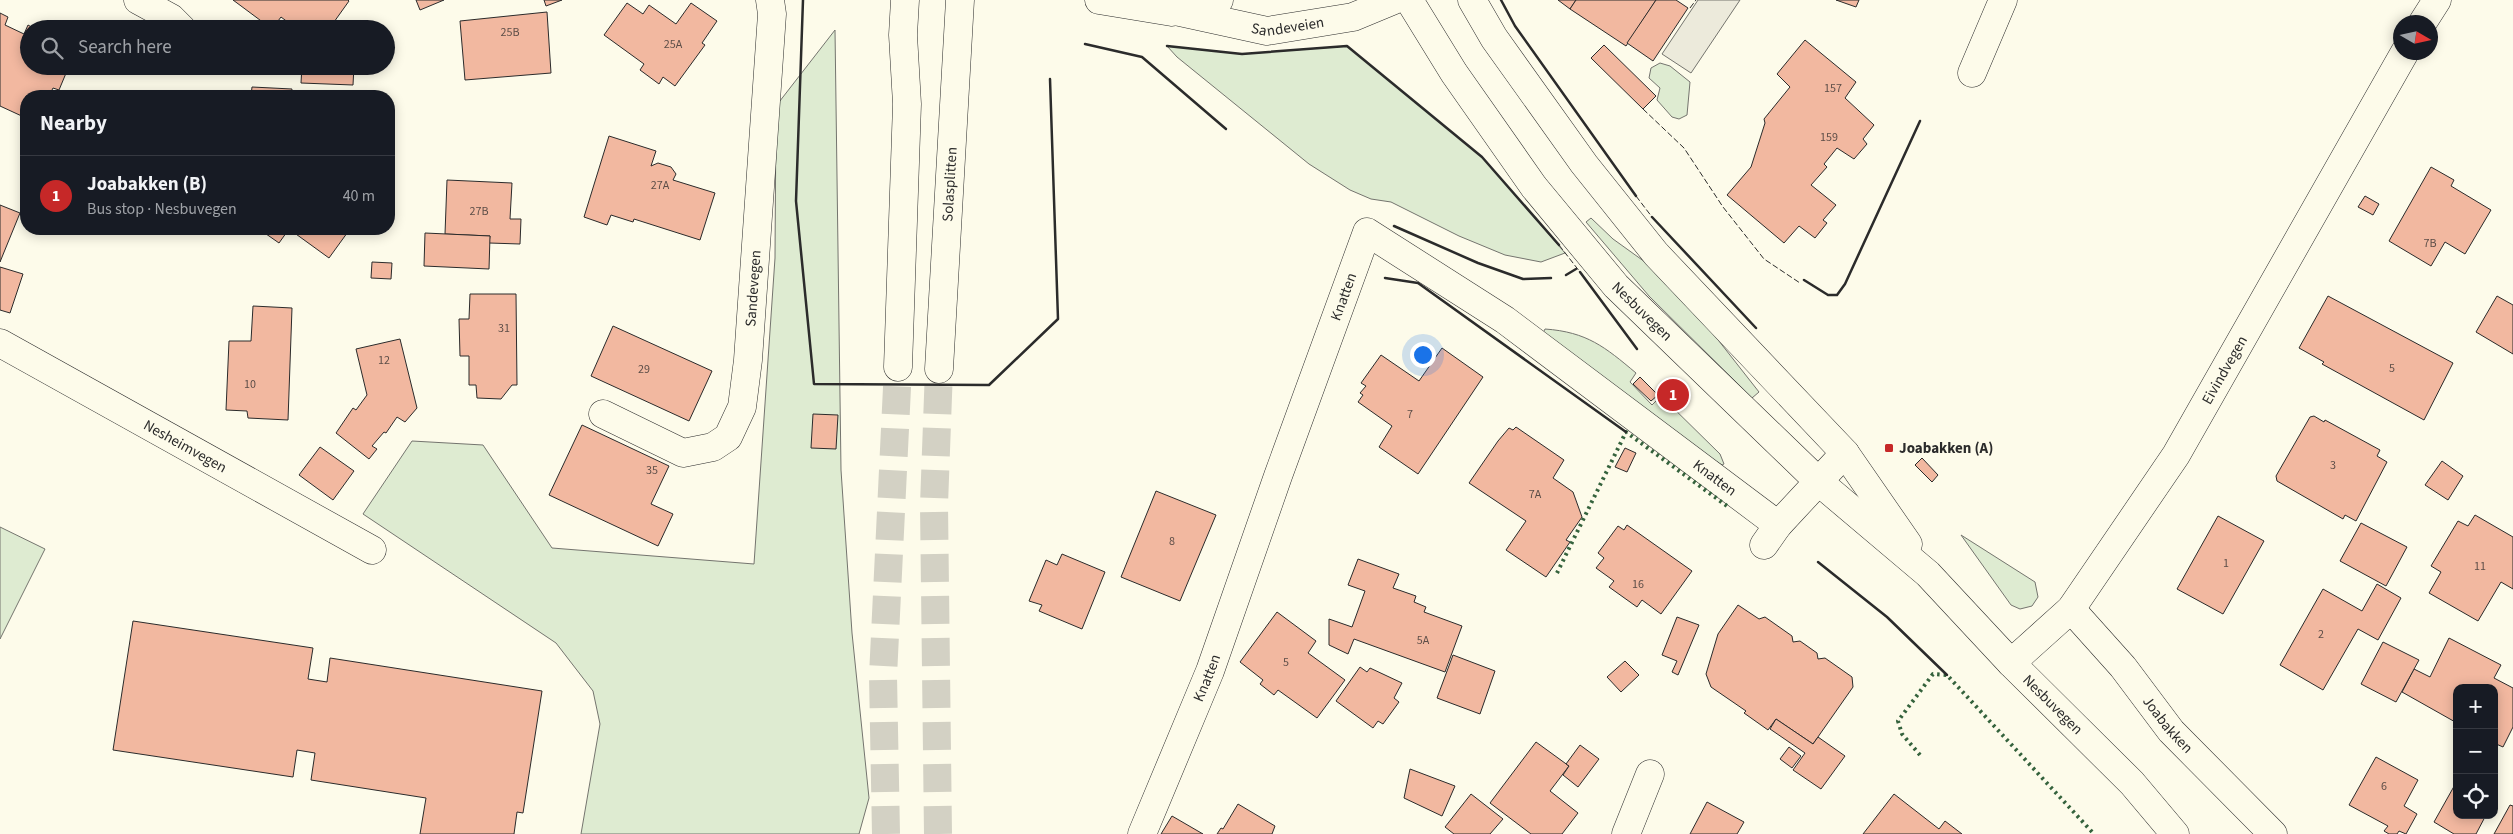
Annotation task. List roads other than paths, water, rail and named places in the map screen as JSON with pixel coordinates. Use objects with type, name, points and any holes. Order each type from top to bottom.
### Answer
[{"type":"main road","points":[[138,0],[173,20]]},
{"type":"main road","name":"Sandevegen","points":[[603,414],[682,453],[713,447],[728,438],[742,406],[748,360],[772,14],[770,0]]},
{"type":"main road","points":[[898,366],[906,104],[903,35],[905,0]]},
{"type":"main road","name":"Solasplitten","points":[[939,369],[960,0]]},
{"type":"main road","name":"Sandeveien","points":[[1098,0],[1130,7],[1180,12],[1267,30],[1352,17],[1394,0]]},
{"type":"main road","name":"Sandeveien","points":[[1180,12],[1219,0]]},
{"type":"main road","name":"Nesbuvegen","points":[[1409,0],[1454,73],[1534,187],[1616,286],[1819,482],[1928,574],[2011,663],[2132,783],[2175,834]]},
{"type":"main road","name":"Nesbuvegen","points":[[1472,0],[1494,38],[1584,164],[1656,254],[1845,453],[1928,574]]},
{"type":"main road","points":[[1972,73],[2003,0]]},
{"type":"main road","points":[[2427,15],[2437,0]]},
{"type":"main road","name":"Eivindvegen","points":[[2011,663],[2071,609],[2176,455],[2399,60]]},
{"type":"main road","name":"Knatten","points":[[1142,834],[1210,671],[1278,476],[1368,232],[1505,320],[1771,535],[1845,453]]},
{"type":"main road","name":"Nesheimvegen","points":[[0,343],[372,550]]},
{"type":"main road","name":"Joabakken","points":[[2071,609],[2123,667],[2170,731],[2273,834]]},
{"type":"main road","points":[[1626,834],[1650,774]]},
{"type":"tunnel","points":[[886,834],[883,676],[898,367]]},
{"type":"tunnel","points":[[938,834],[934,505],[939,369]]},
{"type":"place","name":"Joabakken (B)","points":[[1673,395]]},
{"type":"place","name":"Joabakken (A)","points":[[1889,448]]}]
